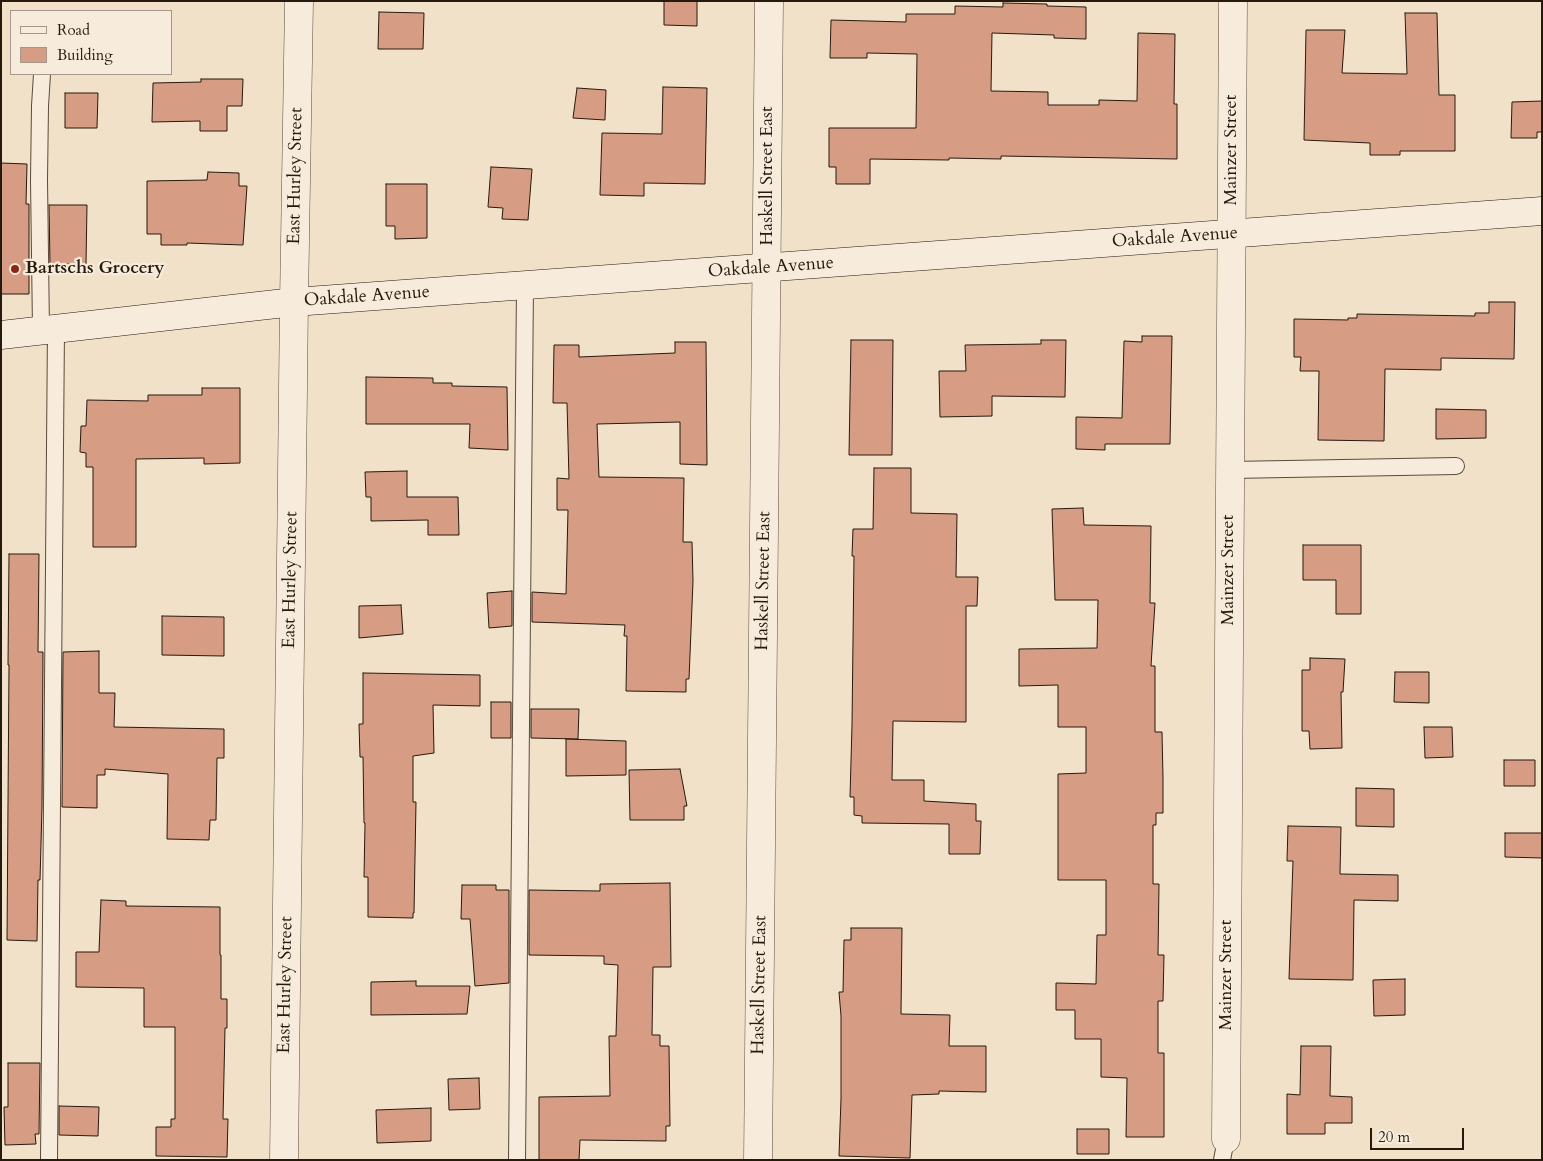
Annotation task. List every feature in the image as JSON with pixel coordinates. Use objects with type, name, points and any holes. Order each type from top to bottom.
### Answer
[{"type":"street","name":"East Hurley Street","points":[[284,1160],[299,1]]},
{"type":"street","name":"Haskell Street East","points":[[758,1160],[770,1]]},
{"type":"street","name":"Mainzer Street","points":[[1224,1150],[1233,1]]},
{"type":"street","name":"Oakdale Avenue","points":[[1,335],[294,302],[1542,212]]},
{"type":"lane","points":[[42,75],[39,180],[48,329],[49,1160]]},
{"type":"lane","points":[[517,1160],[525,286]]},
{"type":"lane","points":[[1230,470],[1456,466]]},
{"type":"building","points":[[664,1],[697,1],[697,26],[664,25]]},
{"type":"building","points":[[1003,3],[1086,7],[1086,39],[1054,38],[1054,35],[992,33],[991,91],[1048,92],[1048,105],[1099,105],[1099,100],[1137,101],[1138,33],[1175,34],[1174,104],[1177,104],[1177,159],[1001,156],[1001,159],[870,159],[870,184],[836,184],[836,167],[829,167],[829,128],[916,128],[917,54],[867,53],[867,58],[830,58],[831,20],[906,22],[906,14],[955,14],[955,6],[1003,7]]},
{"type":"building","points":[[379,12],[424,13],[423,49],[378,49]]},
{"type":"building","points":[[1405,13],[1437,13],[1439,95],[1455,95],[1455,151],[1400,151],[1400,155],[1370,155],[1370,143],[1304,140],[1306,30],[1345,30],[1342,73],[1407,74]]},
{"type":"building","points":[[201,79],[243,79],[242,106],[227,106],[227,131],[200,131],[200,121],[152,122],[153,83],[201,82]]},
{"type":"building","points":[[663,87],[707,88],[705,184],[644,183],[644,196],[600,195],[602,133],[662,134]]},
{"type":"building","points":[[577,88],[606,90],[605,120],[573,118]]},
{"type":"building","points":[[65,93],[98,93],[97,128],[65,128]]},
{"type":"building","points":[[1542,101],[1542,132],[1537,132],[1537,138],[1511,138],[1512,102]]},
{"type":"building","points":[[1,163],[27,164],[26,204],[29,204],[29,294],[1,294]]},
{"type":"building","points":[[491,167],[532,169],[528,220],[502,219],[503,208],[488,207]]},
{"type":"building","points":[[208,172],[239,173],[239,186],[247,186],[243,245],[187,243],[187,245],[161,245],[161,234],[147,234],[147,181],[207,180]]},
{"type":"building","points":[[386,184],[427,184],[427,238],[395,239],[395,226],[386,226]]},
{"type":"building","points":[[49,205],[87,205],[86,264],[50,264]]},
{"type":"building","points":[[1489,302],[1515,302],[1514,359],[1441,358],[1441,370],[1385,369],[1384,441],[1318,440],[1319,371],[1300,371],[1301,357],[1294,357],[1294,319],[1348,320],[1348,318],[1357,318],[1357,314],[1475,316],[1475,313],[1489,313]]},
{"type":"building","points":[[1142,336],[1172,336],[1170,444],[1105,444],[1105,450],[1076,449],[1076,417],[1122,418],[1124,341],[1142,342]]},
{"type":"building","points":[[851,340],[893,340],[892,455],[849,455]]},
{"type":"building","points":[[1041,340],[1066,340],[1065,397],[992,396],[992,416],[940,417],[939,371],[966,371],[965,345],[1041,344]]},
{"type":"building","points":[[675,342],[706,342],[707,465],[680,464],[680,422],[597,424],[599,477],[684,478],[683,542],[692,542],[693,581],[689,679],[686,679],[686,692],[626,691],[627,636],[624,636],[625,625],[532,622],[532,592],[566,594],[568,510],[557,510],[557,478],[569,479],[567,403],[553,403],[554,345],[579,345],[579,357],[675,353]]},
{"type":"building","points":[[366,377],[433,378],[433,383],[452,383],[452,386],[507,387],[508,450],[469,448],[470,424],[366,424]]},
{"type":"building","points":[[202,388],[240,388],[240,463],[204,464],[204,458],[136,459],[136,547],[93,547],[93,467],[86,467],[86,453],[80,452],[81,426],[86,426],[87,400],[148,401],[148,395],[202,395]]},
{"type":"building","points":[[1436,409],[1486,410],[1486,438],[1436,439]]},
{"type":"building","points":[[874,468],[911,468],[911,513],[957,514],[956,577],[978,577],[977,606],[966,606],[966,722],[893,721],[892,780],[924,780],[924,801],[976,804],[976,821],[981,821],[980,854],[949,854],[949,824],[862,823],[862,816],[854,815],[854,797],[850,797],[853,529],[873,529]]},
{"type":"building","points":[[407,471],[407,497],[458,497],[459,535],[428,535],[428,520],[371,521],[371,497],[366,497],[365,472]]},
{"type":"building","points":[[1083,508],[1084,525],[1151,526],[1150,603],[1155,603],[1151,666],[1155,666],[1155,732],[1162,732],[1163,778],[1163,813],[1156,813],[1156,825],[1153,825],[1153,884],[1159,884],[1158,955],[1164,955],[1163,1001],[1158,1001],[1158,1053],[1164,1053],[1164,1137],[1126,1137],[1127,1078],[1101,1077],[1101,1039],[1075,1039],[1075,1010],[1056,1010],[1056,983],[1096,984],[1097,935],[1106,935],[1106,880],[1058,880],[1058,774],[1086,773],[1086,727],[1058,727],[1058,685],[1019,686],[1019,649],[1097,648],[1098,600],[1055,600],[1052,509]]},
{"type":"building","points":[[1303,545],[1361,545],[1361,614],[1336,614],[1336,580],[1303,580]]},
{"type":"building","points":[[9,554],[39,554],[38,652],[43,652],[42,807],[37,941],[7,940]]},
{"type":"building","points":[[512,591],[512,626],[489,628],[487,593]]},
{"type":"building","points":[[401,605],[403,634],[359,638],[359,606]]},
{"type":"building","points":[[162,616],[224,617],[224,656],[162,655]]},
{"type":"building","points":[[99,651],[99,693],[115,693],[114,727],[224,729],[224,758],[217,758],[216,820],[210,820],[209,840],[167,839],[168,774],[105,769],[105,775],[97,775],[97,808],[62,807],[63,652]]},
{"type":"building","points":[[1310,658],[1345,659],[1343,692],[1341,692],[1342,748],[1310,749],[1309,731],[1302,731],[1302,670],[1310,670]]},
{"type":"building","points":[[1395,672],[1429,672],[1429,703],[1394,702]]},
{"type":"building","points":[[363,673],[480,675],[480,706],[433,705],[434,753],[413,756],[413,802],[416,802],[413,918],[368,917],[368,877],[364,877],[363,757],[360,757],[359,724],[363,724]]},
{"type":"building","points":[[491,702],[511,702],[511,738],[491,738]]},
{"type":"building","points":[[531,709],[579,709],[578,739],[531,738]]},
{"type":"building","points":[[1424,727],[1452,727],[1453,757],[1425,758]]},
{"type":"building","points":[[566,739],[626,741],[626,775],[566,776]]},
{"type":"building","points":[[1504,760],[1535,760],[1535,786],[1504,786]]},
{"type":"building","points":[[680,769],[687,806],[684,806],[684,820],[630,820],[629,770]]},
{"type":"building","points":[[1356,788],[1394,789],[1394,827],[1356,826]]},
{"type":"building","points":[[1288,826],[1341,827],[1340,874],[1398,875],[1398,901],[1354,900],[1353,980],[1289,979],[1293,861],[1287,861]]},
{"type":"building","points":[[1505,833],[1542,833],[1542,858],[1505,857]]},
{"type":"building","points":[[670,883],[671,967],[653,967],[652,1035],[660,1035],[660,1046],[669,1046],[670,1126],[666,1126],[666,1141],[580,1140],[579,1160],[539,1160],[539,1097],[610,1096],[609,1036],[616,1036],[618,965],[604,964],[604,956],[529,955],[529,890],[600,891],[600,884]]},
{"type":"building","points":[[462,885],[496,885],[496,890],[509,890],[509,983],[475,986],[470,919],[461,919]]},
{"type":"building","points":[[101,900],[126,901],[126,906],[220,907],[221,999],[227,999],[223,1119],[228,1119],[227,1157],[156,1156],[156,1127],[171,1127],[171,1119],[175,1119],[175,1027],[144,1027],[144,988],[76,987],[76,952],[99,952]]},
{"type":"building","points":[[851,928],[902,928],[901,1014],[950,1015],[949,1046],[986,1046],[986,1092],[939,1091],[939,1094],[912,1095],[910,1158],[839,1156],[841,1016],[839,992],[843,992],[844,940],[851,940]]},
{"type":"building","points":[[1405,979],[1405,1015],[1374,1016],[1373,980]]},
{"type":"building","points":[[416,981],[416,986],[470,986],[467,1014],[371,1015],[371,982]]},
{"type":"building","points":[[1301,1046],[1331,1046],[1330,1096],[1352,1097],[1352,1123],[1325,1123],[1325,1134],[1287,1134],[1287,1094],[1300,1095]]},
{"type":"building","points":[[8,1063],[40,1063],[39,1134],[35,1134],[36,1144],[5,1145],[4,1107],[8,1107]]},
{"type":"building","points":[[479,1078],[480,1109],[449,1110],[448,1079]]},
{"type":"building","points":[[59,1106],[99,1107],[98,1136],[59,1135]]},
{"type":"building","points":[[431,1108],[431,1141],[377,1143],[376,1110]]},
{"type":"building","points":[[1077,1129],[1109,1129],[1109,1154],[1077,1154]]},
{"type":"place","name":"Bartschs Grocery","points":[[15,269]]}]
